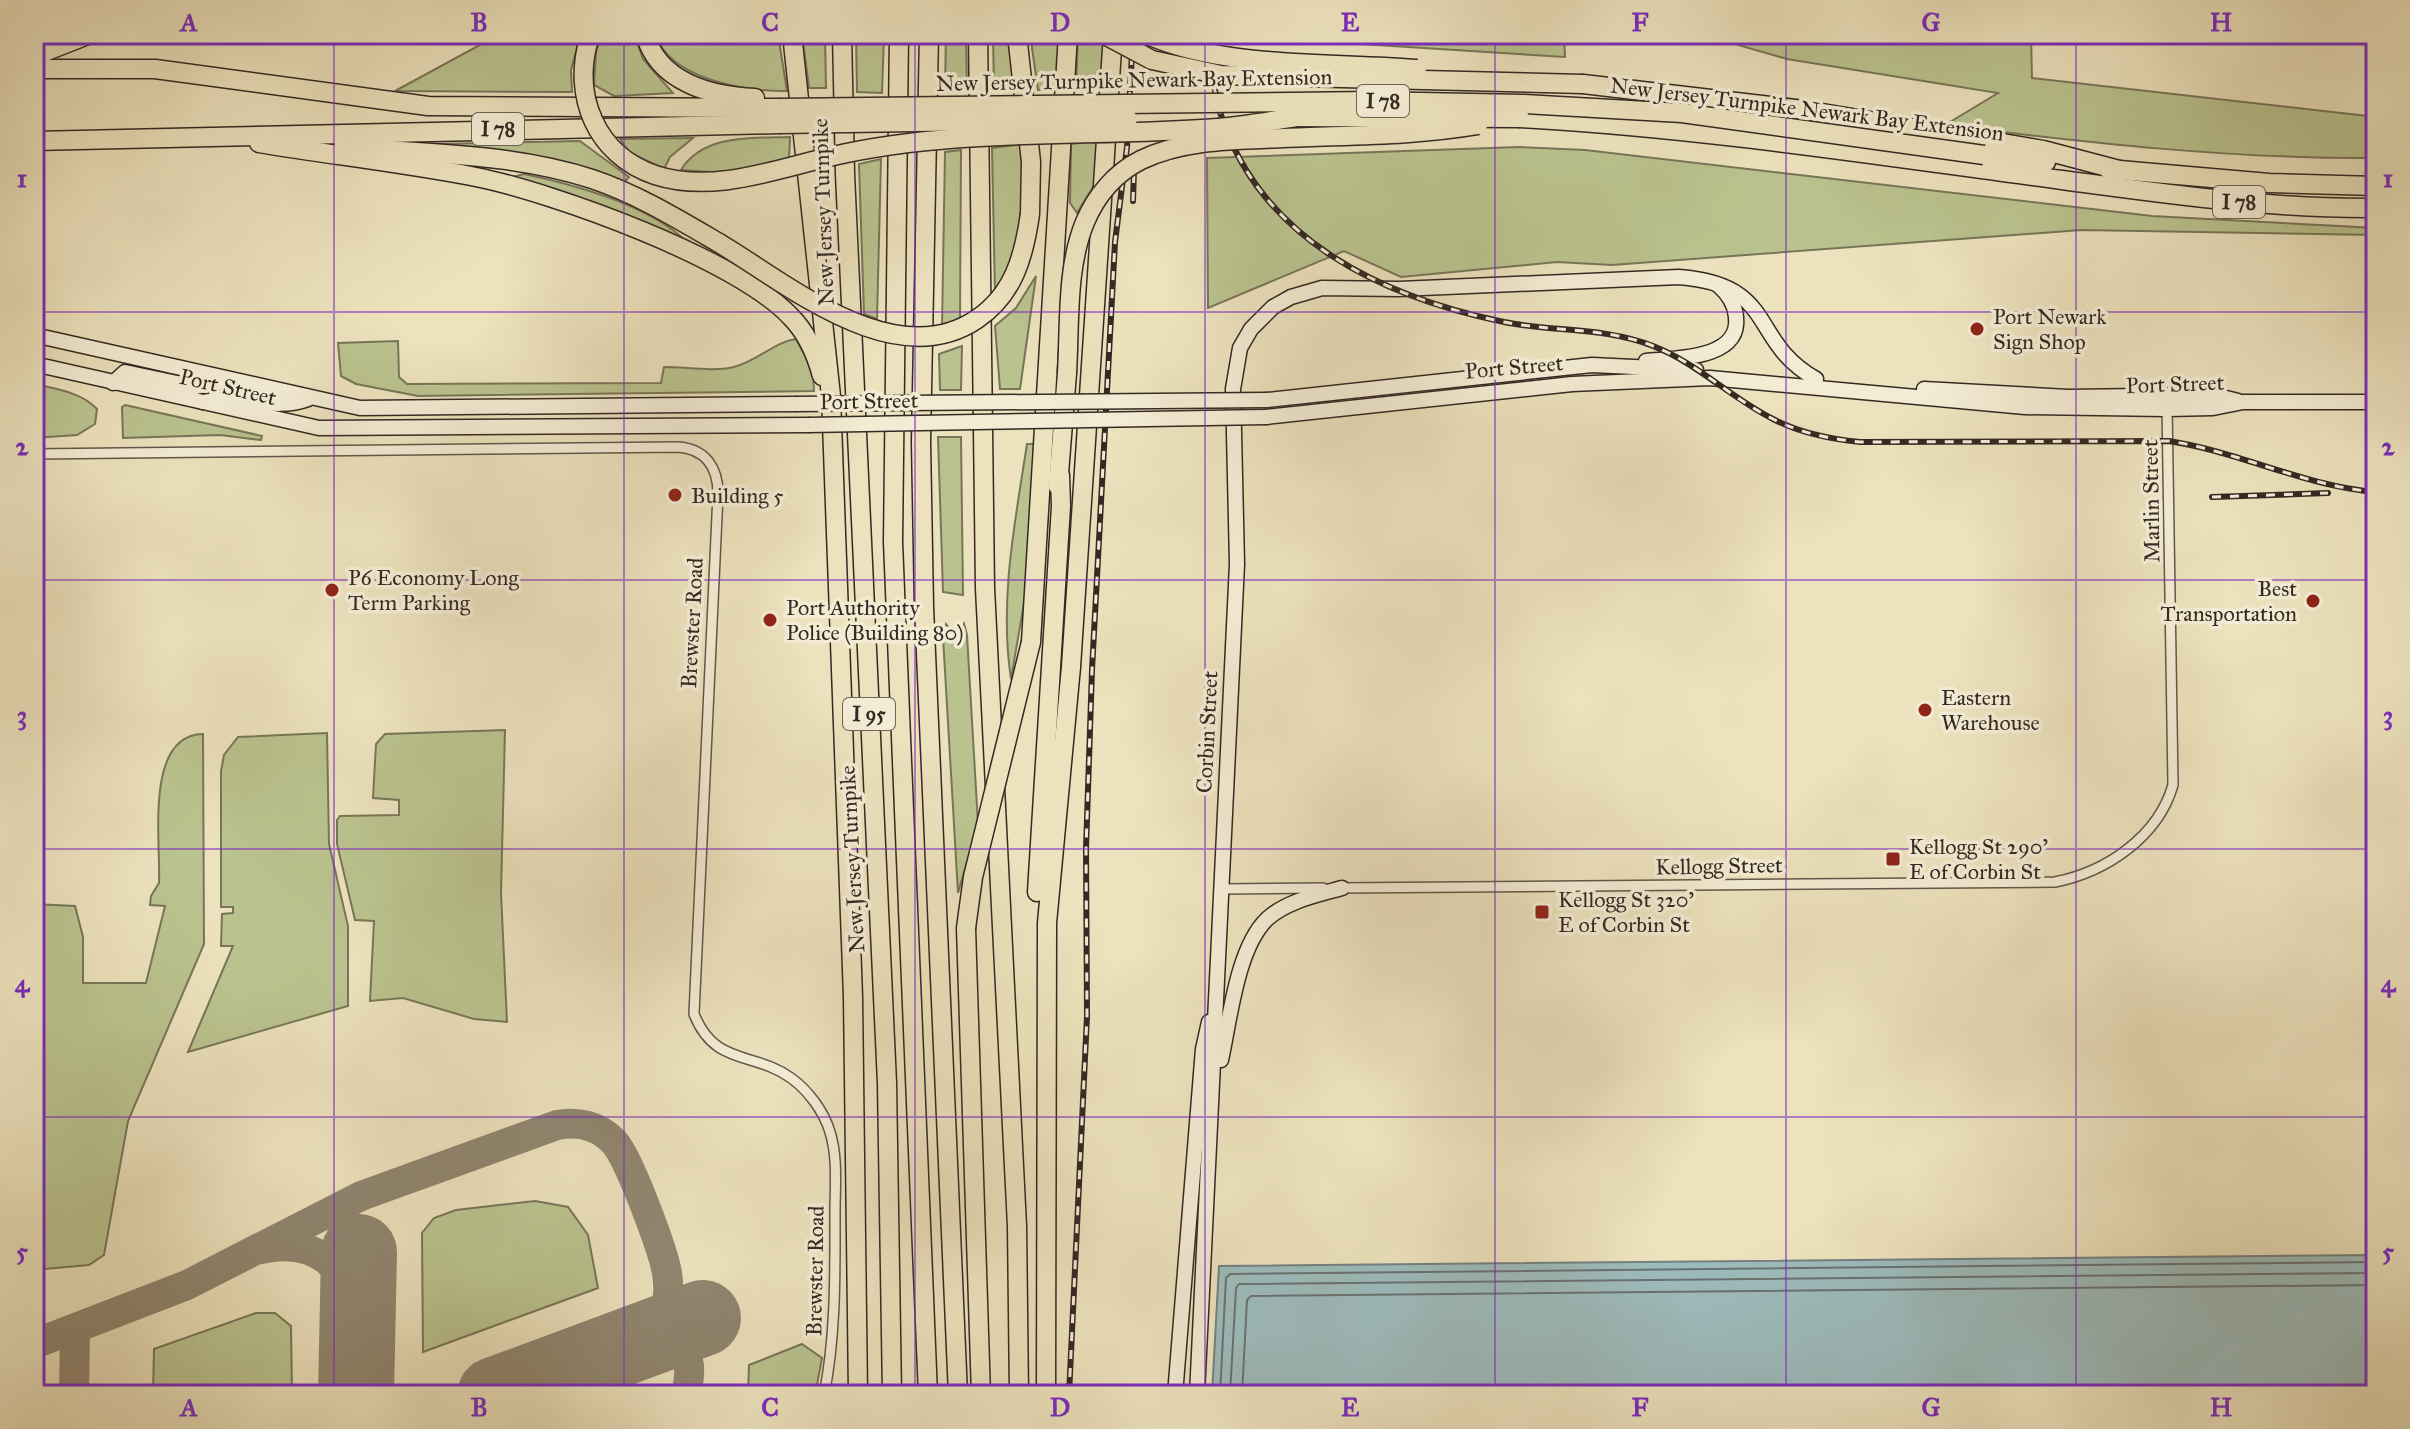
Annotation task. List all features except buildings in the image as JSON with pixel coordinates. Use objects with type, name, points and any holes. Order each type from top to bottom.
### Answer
[{"type":"highway","points":[[34,36],[46,34]]},
{"type":"highway","points":[[34,56],[90,34]]},
{"type":"highway","points":[[645,34],[663,67],[690,85],[779,110]]},
{"type":"highway","points":[[792,34],[831,396],[829,419],[853,983],[858,1395]]},
{"type":"highway","name":"New Jersey Turnpike","points":[[842,34],[845,174],[887,1083],[892,1395]]},
{"type":"highway","name":"I 95","points":[[899,34],[893,542],[928,1395]]},
{"type":"highway","name":"I 95","points":[[929,34],[921,442],[924,607],[958,1395]]},
{"type":"highway","points":[[978,34],[985,588],[1017,1226],[1019,1395]]},
{"type":"highway","points":[[217,136],[543,167],[627,193],[862,325],[898,336],[928,337],[961,328],[999,299],[1017,272],[1030,214],[1031,154],[1017,34]]},
{"type":"highway","points":[[1031,642],[1068,34]]},
{"type":"highway","points":[[1103,34],[1136,53],[1168,65],[1233,76],[1583,84]]},
{"type":"highway","points":[[1046,1395],[1044,1050],[1048,895],[1071,667],[1093,291],[1113,34]]},
{"type":"highway","points":[[1146,34],[1185,48],[1237,56],[1541,77],[1688,94],[2043,150],[2119,170]]},
{"type":"highway","points":[[590,36],[583,83],[596,129],[614,151],[631,164],[681,181],[739,178],[905,143],[1218,128],[1296,117]]},
{"type":"highway","name":"New Jersey Turnpike Newark Bay Extension","points":[[34,69],[155,69],[428,106],[1520,118],[1750,136],[1982,162],[2240,181],[2376,186]]},
{"type":"highway","name":"New Jersey Turnpike Newark Bay Extension","points":[[34,141],[217,136],[837,107],[1369,101],[1524,104],[1682,113],[2202,198],[2304,207],[2376,208]]},
{"type":"highway","points":[[981,1395],[966,928],[973,877],[1041,606],[1060,475],[1074,268],[1082,231],[1100,196],[1119,175],[1139,161],[1164,151],[1201,143],[1426,134],[1520,118]]},
{"type":"highway","points":[[217,136],[488,180],[597,215],[697,257],[759,290],[796,322],[816,358],[829,419]]},
{"type":"highway","points":[[1044,1050],[1039,1008],[1038,877],[1061,506],[1060,475]]},
{"type":"highway","points":[[850,1395],[857,1335]]},
{"type":"main road","name":"Corbin Street","points":[[1197,1395],[1237,564],[1233,389],[1237,358],[1257,321],[1291,297],[1332,288],[1399,289],[1601,278],[1707,279]]},
{"type":"main road","points":[[1592,365],[1692,356],[1723,346],[1735,329],[1736,311],[1727,293],[1707,279]]},
{"type":"main road","points":[[1707,279],[1725,284],[1749,302],[1792,361],[1816,379]]},
{"type":"main road","name":"Port Street","points":[[34,335],[308,399],[382,410],[1267,400],[1592,365],[1704,374]]},
{"type":"main road","name":"Port Street","points":[[34,364],[289,423],[334,429],[1266,417],[1572,384],[1704,374]]},
{"type":"main road","points":[[113,383],[117,375],[125,372],[196,387],[228,380]]},
{"type":"main road","points":[[1704,374],[1816,379],[1872,390]]},
{"type":"main road","points":[[1704,374],[1872,390]]},
{"type":"main road","name":"Port Street","points":[[1872,390],[2166,403],[2214,395],[2243,402],[2376,402]]},
{"type":"main road","points":[[199,403],[222,398],[285,406],[308,399]]},
{"type":"main road","points":[[1213,1096],[1250,941],[1268,918],[1296,902],[1342,888]]},
{"type":"main road","name":"Corbin Street","points":[[1175,1395],[1203,1049],[1217,987]]},
{"type":"street","name":"Marlin Street","points":[[2166,403],[2173,785]]},
{"type":"street","name":"Brewster Road","points":[[34,454],[678,447],[694,449],[709,461],[716,476],[718,502],[694,1014],[706,1036],[728,1055],[767,1066],[794,1080],[820,1110],[830,1132],[835,1170],[834,1279],[832,1347],[824,1395]]},
{"type":"street","name":"Kellogg Street","points":[[1222,889],[2055,882],[2100,867],[2135,843],[2169,801],[2173,785]]},
{"type":"green space","points":[[500,34],[581,34],[571,70],[572,92],[395,91]]},
{"type":"green space","points":[[602,34],[634,34],[643,59],[673,93],[614,96],[594,85],[596,52]]},
{"type":"green space","points":[[656,34],[778,34],[787,91],[731,85],[692,72],[663,49]]},
{"type":"green space","points":[[802,34],[825,34],[826,88],[809,88]]},
{"type":"green space","points":[[856,34],[884,34],[882,93],[857,92]]},
{"type":"green space","points":[[946,34],[966,34],[967,90],[945,90]]},
{"type":"green space","points":[[993,34],[1008,34],[1015,89],[994,90]]},
{"type":"green space","points":[[1030,34],[1058,34],[1059,89],[1038,90]]},
{"type":"green space","points":[[1078,34],[1091,34],[1106,46],[1104,89],[1076,89]]},
{"type":"green space","points":[[1220,34],[1564,34],[1565,57],[1220,35]]},
{"type":"green space","points":[[1700,34],[2031,34],[2032,78],[2376,117],[2376,158],[2214,153],[1945,125],[1998,93],[1787,59]]},
{"type":"green space","points":[[790,137],[789,159],[725,173],[681,170],[690,158],[715,144],[745,138]]},
{"type":"green space","points":[[693,138],[670,157],[664,169],[629,152],[620,139]]},
{"type":"green space","points":[[580,141],[629,177],[624,182],[559,161],[436,144]]},
{"type":"green space","points":[[1099,141],[1096,182],[1077,213],[1070,203],[1071,144]]},
{"type":"green space","points":[[1025,144],[1020,221],[1012,257],[995,294],[992,148]]},
{"type":"green space","points":[[1519,147],[1585,150],[2152,216],[2376,228],[2376,235],[2081,230],[1612,265],[1557,262],[1401,277],[1344,251],[1208,308],[1207,158]]},
{"type":"green space","points":[[961,150],[960,319],[942,327],[945,152]]},
{"type":"green space","points":[[881,159],[877,319],[864,314],[859,164]]},
{"type":"green space","points":[[524,174],[592,192],[639,210],[679,235],[694,250],[508,178]]},
{"type":"green space","points":[[1036,276],[1020,389],[1000,389],[995,326],[1016,308]]},
{"type":"green space","points":[[796,339],[813,370],[814,391],[418,396],[356,384],[341,376],[338,343],[398,341],[399,377],[407,384],[661,383],[664,367],[734,367]]},
{"type":"green space","points":[[962,346],[961,390],[940,390],[939,354]]},
{"type":"green space","points":[[34,384],[68,392],[91,403],[97,409],[95,424],[77,435],[34,438]]},
{"type":"green space","points":[[125,405],[262,436],[261,440],[220,435],[123,438],[122,407]]},
{"type":"green space","points":[[938,437],[961,437],[963,595],[943,592]]},
{"type":"green space","points":[[1027,444],[1038,444],[1029,574],[1011,679],[1008,591]]},
{"type":"green space","points":[[946,624],[958,639],[964,624],[967,635],[978,824],[958,893],[943,637]]},
{"type":"green space","points":[[505,730],[501,893],[507,1022],[474,1019],[403,998],[370,1001],[374,921],[355,920],[337,844],[337,820],[340,816],[399,815],[399,800],[373,798],[376,744],[385,734]]},
{"type":"green space","points":[[327,733],[329,844],[348,926],[348,1006],[188,1052],[233,946],[221,946],[222,914],[233,913],[233,907],[221,907],[221,771],[224,755],[238,737]]},
{"type":"green space","points":[[203,734],[204,944],[128,1121],[104,1255],[89,1265],[34,1270],[34,904],[75,906],[83,937],[83,983],[146,983],[165,906],[150,905],[151,896],[159,883],[158,818],[164,771],[172,752],[184,739]]},
{"type":"green space","points":[[535,1201],[568,1207],[588,1235],[598,1288],[423,1352],[422,1233],[434,1218],[456,1210]]},
{"type":"green space","points":[[256,1313],[275,1313],[291,1326],[292,1395],[153,1395],[154,1349]]},
{"type":"green space","points":[[802,1344],[822,1358],[815,1395],[748,1395],[749,1365]]},
{"type":"water","points":[[2376,1255],[2376,1395],[1212,1395],[1219,1266]]},
{"type":"taxiway","points":[[34,1344],[187,1285],[361,1196],[557,1125],[573,1124],[602,1132],[620,1151],[645,1205],[667,1273],[667,1300],[658,1322],[641,1337],[613,1351]]},
{"type":"taxiway","points":[[262,1249],[282,1246],[300,1248],[328,1261],[348,1287],[358,1323]]},
{"type":"taxiway","points":[[74,1395],[75,1329]]},
{"type":"taxiway","points":[[657,1335],[677,1339],[688,1359],[686,1395]]},
{"type":"runway","points":[[356,1395],[359,1252]]},
{"type":"runway","points":[[495,1395],[703,1318]]},
{"type":"railway","points":[[1069,1395],[1087,1016],[1086,849],[1092,670],[1115,242],[1127,147],[1133,34]]},
{"type":"railway","points":[[1207,34],[1220,112],[1238,156],[1264,195],[1295,228],[1331,255],[1371,278],[1414,296],[1504,322],[1598,333],[1653,346],[1684,362],[1773,419],[1826,437],[1860,442],[2169,441],[2323,483],[2376,492]]},
{"type":"railway","points":[[1133,201],[1134,169]]},
{"type":"railway","points":[[2212,497],[2328,493]]},
{"type":"place","name":"Port Newark Sign Shop","points":[[1977,329]]},
{"type":"place","name":"Building 5","points":[[675,495]]},
{"type":"place","name":"P6 Economy Long Term Parking","points":[[332,590]]},
{"type":"place","name":"Best Transportation","points":[[2313,601]]},
{"type":"place","name":"Port Authority Police (Building 80)","points":[[770,620]]},
{"type":"place","name":"Eastern Warehouse","points":[[1925,710]]},
{"type":"place","name":"Kellogg St 290' E of Corbin St","points":[[1893,859]]},
{"type":"place","name":"Kellogg St 320' E of Corbin St","points":[[1542,912]]}]
